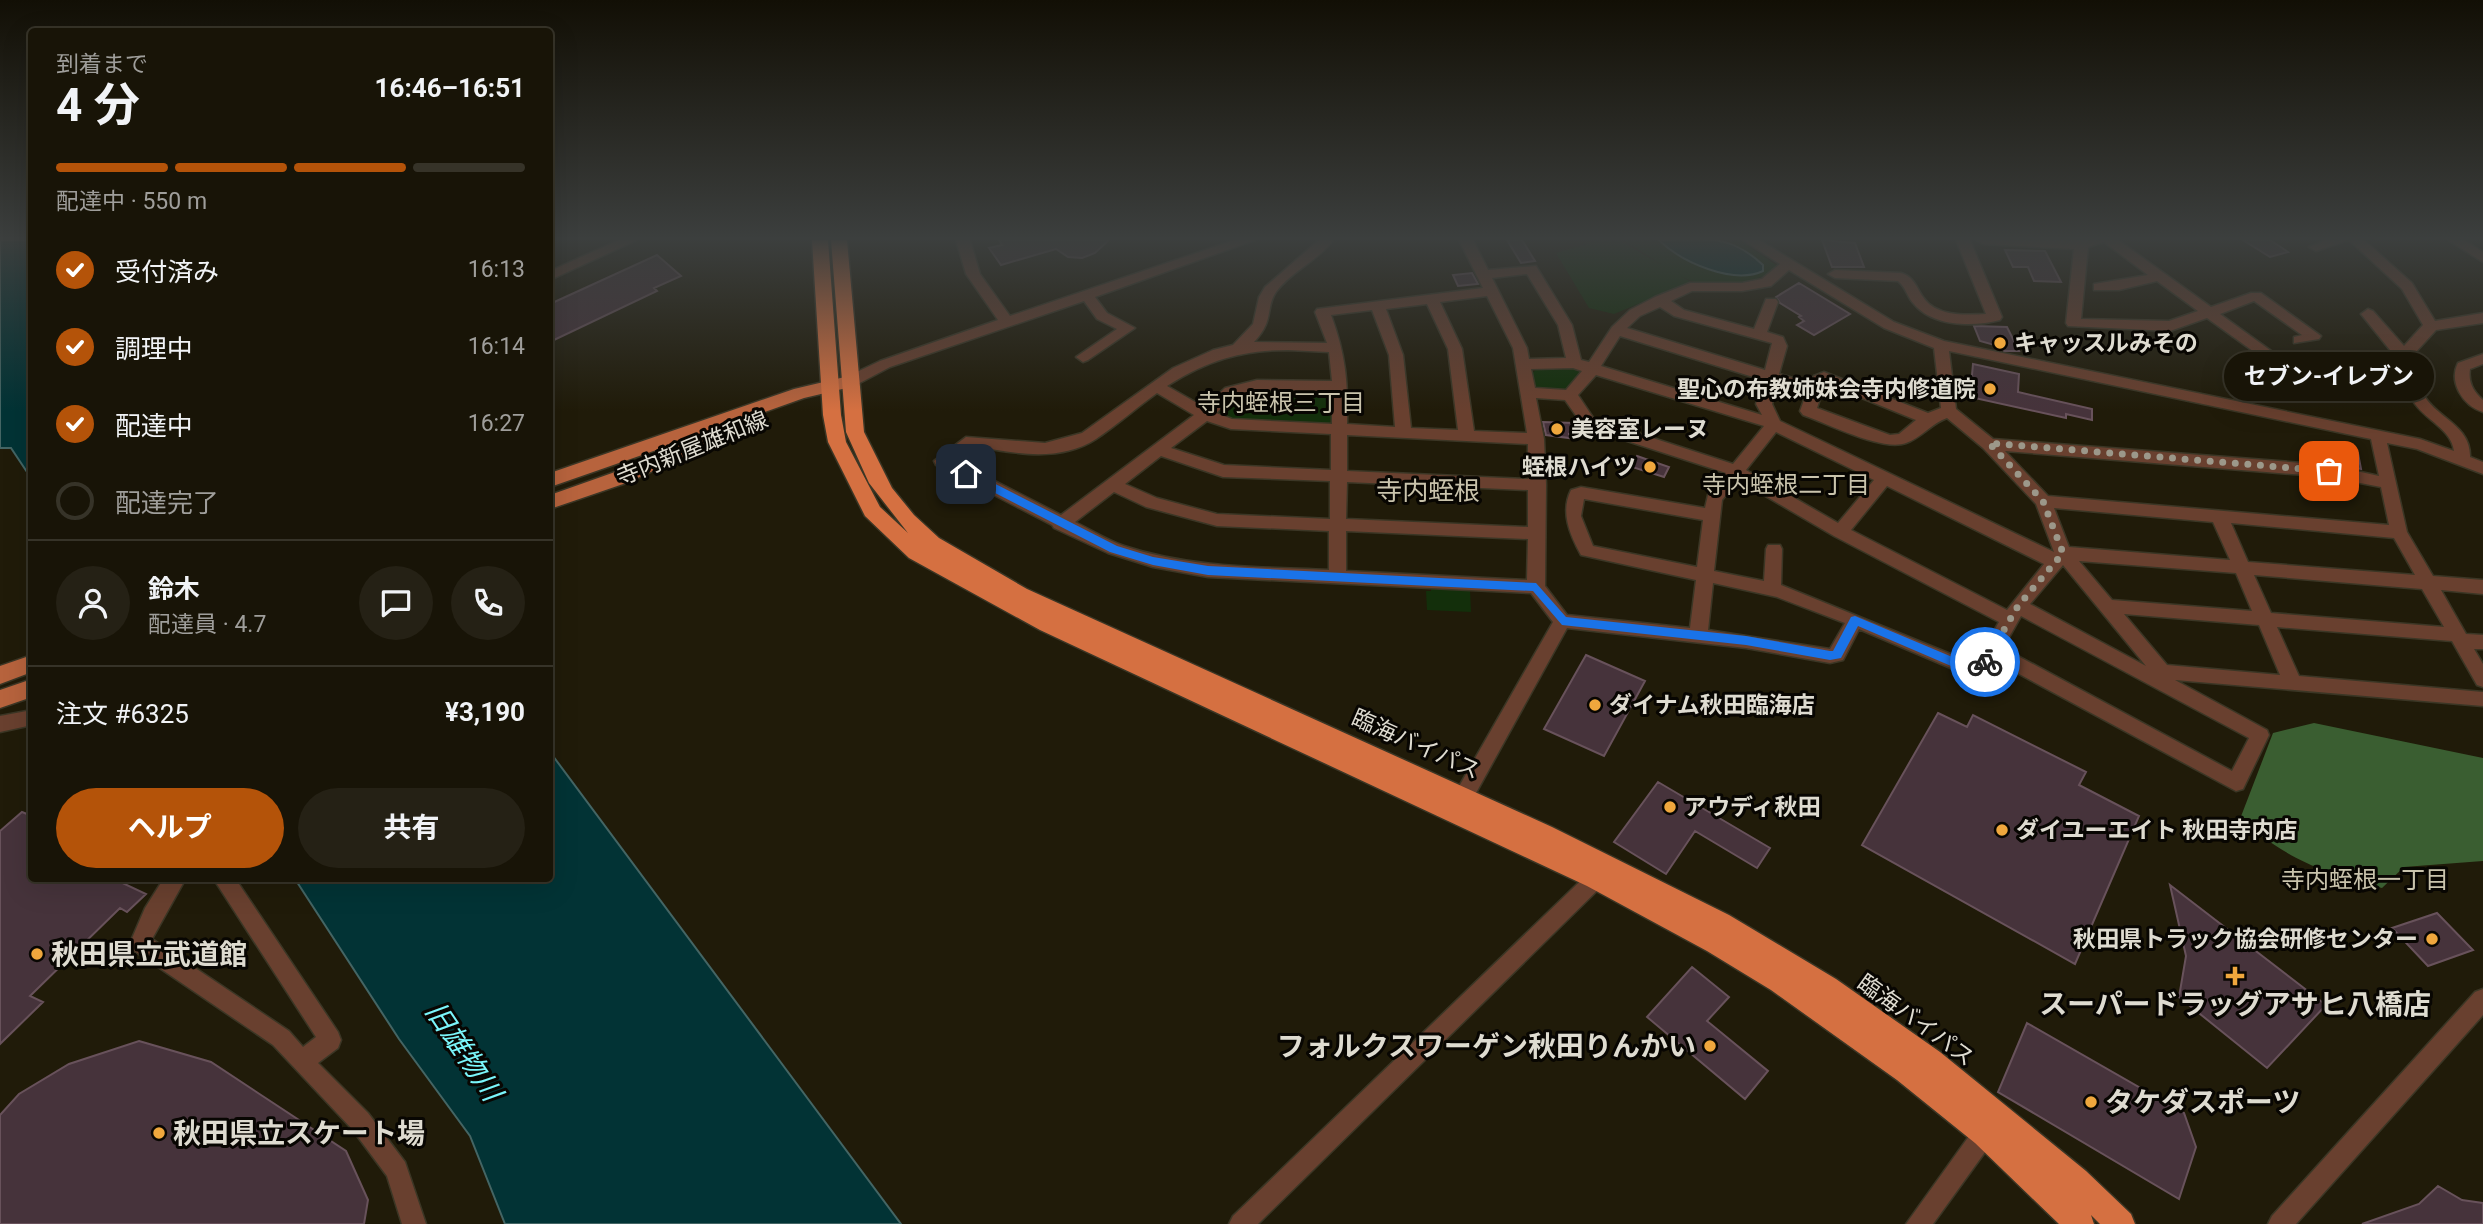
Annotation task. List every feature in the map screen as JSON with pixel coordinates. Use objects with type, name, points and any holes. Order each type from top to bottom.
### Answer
[{"type":"highway","name":"臨海バイパス","points":[[828,297],[840,385],[863,455],[890,500],[930,542],[1007,587],[1464,796],[1602,873],[1662,912],[1780,981],[1906,1071],[1985,1133],[2080,1224]]},
{"type":"highway","name":"臨海バイパス","points":[[839,297],[837,442],[872,512],[916,553],[1047,624],[1721,924],[1799,970],[1872,1020],[2003,1119],[2121,1224]]},
{"type":"main road","name":"寺内新屋雄和線","points":[[553,479],[800,393],[840,385]]},
{"type":"main road","name":"寺内新屋雄和線","points":[[553,501],[622,477],[713,436],[804,404],[840,385]]},
{"type":"main road","points":[[0,675],[28,664]]},
{"type":"main road","points":[[0,699],[28,689]]},
{"type":"street","points":[[989,297],[1007,322]]},
{"type":"street","points":[[840,385],[885,364],[1077,297]]},
{"type":"street","points":[[1083,357],[1128,328],[1102,316],[1088,297]]},
{"type":"street","points":[[1237,349],[1262,323],[1265,297]]},
{"type":"street","points":[[1337,576],[1340,386],[1336,348],[1322,312],[1430,297]]},
{"type":"street","points":[[1431,297],[1455,349],[1468,436]]},
{"type":"street","points":[[1496,297],[1520,348],[1536,439],[1536,587],[1562,621],[1698,636],[1830,656],[1837,655],[1855,620]]},
{"type":"street","points":[[1548,297],[1566,325],[1574,347],[1574,363]]},
{"type":"street","points":[[1570,395],[1617,330],[1635,313],[1667,297]]},
{"type":"street","points":[[1843,297],[1889,325],[1941,345],[2420,444],[2483,468]]},
{"type":"street","points":[[1916,297],[1937,313],[1966,320],[1995,317],[1987,297]]},
{"type":"street","points":[[2076,297],[2073,323],[2170,326],[2253,297]]},
{"type":"street","points":[[2190,297],[2269,356]]},
{"type":"street","points":[[2258,297],[2314,336],[2299,341]]},
{"type":"street","points":[[2414,297],[2431,326]]},
{"type":"street","points":[[1660,300],[1679,313],[1778,340],[1780,346],[1764,404],[1766,415],[1774,425]]},
{"type":"street","points":[[1759,335],[1771,302]]},
{"type":"street","points":[[1377,303],[1396,355],[1404,433]]},
{"type":"street","points":[[2368,314],[2395,347],[2406,353],[2419,400],[2457,436],[2462,446],[2462,458]]},
{"type":"street","points":[[2406,353],[2431,326],[2483,318]]},
{"type":"street","points":[[2466,321],[2483,332]]},
{"type":"street","points":[[1617,330],[1814,390]]},
{"type":"street","points":[[1336,348],[1270,345],[1237,349],[1186,367],[1088,437],[1070,445],[1055,450],[1036,450],[973,441],[966,442],[942,461],[1114,550],[1153,561],[1208,570],[1536,587]]},
{"type":"street","points":[[1941,345],[1949,411],[1989,443],[2043,501],[2060,557],[2109,606],[2164,678]]},
{"type":"street","points":[[2483,359],[2463,366],[2461,372],[2465,392],[2483,407]]},
{"type":"street","points":[[1523,364],[1574,363],[1774,425],[2060,557],[2483,587]]},
{"type":"street","points":[[1928,419],[1824,377],[1819,379],[1808,411],[1889,440],[1903,439],[1928,419],[1949,411]]},
{"type":"street","points":[[1060,524],[1205,415],[1230,392],[1257,385],[1340,386]]},
{"type":"street","points":[[1157,387],[1205,415],[1231,424],[1536,439]]},
{"type":"street","points":[[1529,394],[1570,395]]},
{"type":"street","points":[[1570,395],[1589,423],[1736,471],[1840,533],[2164,678],[2260,735],[2236,783],[1992,650]]},
{"type":"street","points":[[1698,636],[1710,515],[1719,489],[1774,425]]},
{"type":"street","points":[[2378,436],[2399,532],[2483,680]]},
{"type":"street","points":[[1989,443],[2329,471],[2387,483]]},
{"type":"street","points":[[1159,450],[1223,471],[1538,485]]},
{"type":"street","points":[[1840,533],[1884,478]]},
{"type":"street","points":[[1111,484],[1152,503],[1209,518],[1536,533]]},
{"type":"street","points":[[1710,515],[1581,493],[1577,494],[1573,516],[1587,551],[1772,589],[1817,603],[1979,673],[2014,613],[2060,557]]},
{"type":"street","points":[[2043,501],[2399,532]]},
{"type":"street","points":[[2219,516],[2292,683]]},
{"type":"street","points":[[1772,589],[1774,549]]},
{"type":"street","points":[[2109,606],[2483,642]]},
{"type":"street","points":[[1464,796],[1562,621]]},
{"type":"street","points":[[2164,678],[2292,683],[2483,699]]},
{"type":"street","points":[[0,724],[28,718]]},
{"type":"street","points":[[1241,1224],[1602,873]]},
{"type":"street","points":[[173,882],[152,915],[140,943],[281,1038],[360,1121],[397,1170],[414,1224]]},
{"type":"street","points":[[226,882],[330,1040],[302,1062]]},
{"type":"street","points":[[2280,1224],[2483,999]]},
{"type":"street","points":[[1918,1224],[1985,1133]]},
{"type":"green space","points":[[1582,297],[1655,297],[1614,314],[1589,308]]},
{"type":"green space","points":[[1537,369],[1574,369],[1581,372],[1568,388],[1548,391],[1534,385],[1532,373]]},
{"type":"green space","points":[[1252,390],[1329,391],[1335,395],[1336,421],[1329,425],[1236,421],[1223,416],[1219,411],[1233,397]]},
{"type":"green space","points":[[1431,587],[1470,589],[1471,612],[1427,610],[1426,591],[1431,591]]},
{"type":"green space","points":[[2314,723],[2483,758],[2483,861],[2404,867],[2382,888],[2306,863],[2258,834],[2240,819],[2273,733]]},
{"type":"water","points":[[0,297],[28,297],[28,474],[11,448],[0,448]]},
{"type":"water","name":"旧雄物川","points":[[553,756],[901,1224],[505,1224],[470,1136],[399,1039],[297,882],[553,882]]},
{"type":"building","points":[[565,297],[644,297],[554,340],[553,303]]},
{"type":"building","points":[[1776,297],[1822,297],[1850,314],[1814,335],[1797,325],[1804,321],[1799,317],[1801,316],[1780,303]]},
{"type":"building","points":[[1974,326],[2007,327],[2019,351],[2004,351],[2002,347],[1980,341]]},
{"type":"building","name":"聖心の布教姉妹会寺内修道院","points":[[1973,364],[2019,374],[2018,392],[2092,409],[2092,420],[2066,414],[2066,418],[1961,395],[1962,384],[1971,386]]},
{"type":"building","name":"美容室レーヌ","points":[[1543,422],[1574,423],[1576,435],[1569,434],[1569,438],[1546,435]]},
{"type":"building","points":[[2321,445],[2358,453],[2361,469],[2324,462]]},
{"type":"building","name":"蛭根ハイツ","points":[[1637,456],[1669,467],[1664,477],[1632,467]]},
{"type":"building","name":"ダイナム秋田臨海店","points":[[1586,655],[1645,681],[1604,756],[1544,729]]},
{"type":"building","name":"ダイユーエイト 秋田寺内店","points":[[1938,713],[1967,727],[1973,715],[2086,772],[2079,785],[2139,816],[2075,964],[1862,845]]},
{"type":"building","name":"アウディ秋田","points":[[1658,782],[1770,848],[1757,868],[1695,831],[1666,874],[1614,842]]},
{"type":"building","name":"秋田県立武道館","points":[[22,812],[28,814],[28,882],[120,882],[146,894],[127,912],[120,908],[30,996],[43,1002],[0,1044],[0,831]]},
{"type":"building","name":"スーパードラッグアサヒ八橋店","points":[[2170,885],[2326,1005],[2267,1068],[2179,997],[2186,956]]},
{"type":"building","name":"秋田県トラック協会研修センター","points":[[2437,913],[2473,950],[2428,966],[2392,928]]},
{"type":"building","name":"フォルクスワーゲン秋田りんかい","points":[[1692,967],[1729,997],[1707,1021],[1768,1071],[1745,1099],[1647,1017]]},
{"type":"building","name":"タケダスポーツ","points":[[2027,1023],[2184,1113],[2196,1147],[2179,1199],[1998,1092]]},
{"type":"building","name":"秋田県立スケート場","points":[[139,1041],[211,1062],[346,1151],[368,1200],[364,1224],[0,1224],[0,1115],[19,1094],[69,1064]]},
{"type":"building","points":[[2438,1186],[2462,1200],[2483,1203],[2483,1224],[2362,1224],[2419,1204]]},
{"type":"way so far","points":[[1985,662],[2018,606],[2063,553],[2043,501],[1989,443],[2329,471]]},
{"type":"place","name":"キャッスルみその","points":[[2000,343]]},
{"type":"place","name":"聖心の布教姉妹会寺内修道院","points":[[1990,389]]},
{"type":"place","name":"美容室レーヌ","points":[[1557,429]]},
{"type":"place","name":"蛭根ハイツ","points":[[1650,467]]},
{"type":"place","name":"セブン-イレブン","points":[[2329,471]]},
{"type":"place","name":"ダイナム秋田臨海店","points":[[1595,705]]},
{"type":"place","name":"アウディ秋田","points":[[1670,807]]},
{"type":"place","name":"ダイユーエイト 秋田寺内店","points":[[2002,830]]},
{"type":"place","name":"秋田県トラック協会研修センター","points":[[2432,939]]},
{"type":"place","name":"秋田県立武道館","points":[[37,954]]},
{"type":"place","name":"スーパードラッグアサヒ八橋店","points":[[2235,976]]},
{"type":"place","name":"フォルクスワーゲン秋田りんかい","points":[[1710,1046]]},
{"type":"place","name":"タケダスポーツ","points":[[2091,1102]]},
{"type":"place","name":"秋田県立スケート場","points":[[159,1133]]},
{"type":"district","name":"寺内蛭根三丁目","points":[[1281,403]]},
{"type":"district","name":"寺内蛭根二丁目","points":[[1786,485]]},
{"type":"district","name":"寺内蛭根","points":[[1428,491]]},
{"type":"district","name":"寺内蛭根一丁目","points":[[2365,880]]},
{"type":"route","points":[[966,474],[1114,550],[1153,561],[1208,570],[1536,587],[1562,621],[1746,640],[1830,656],[1837,655],[1855,620],[1979,673],[1985,662]]}]
